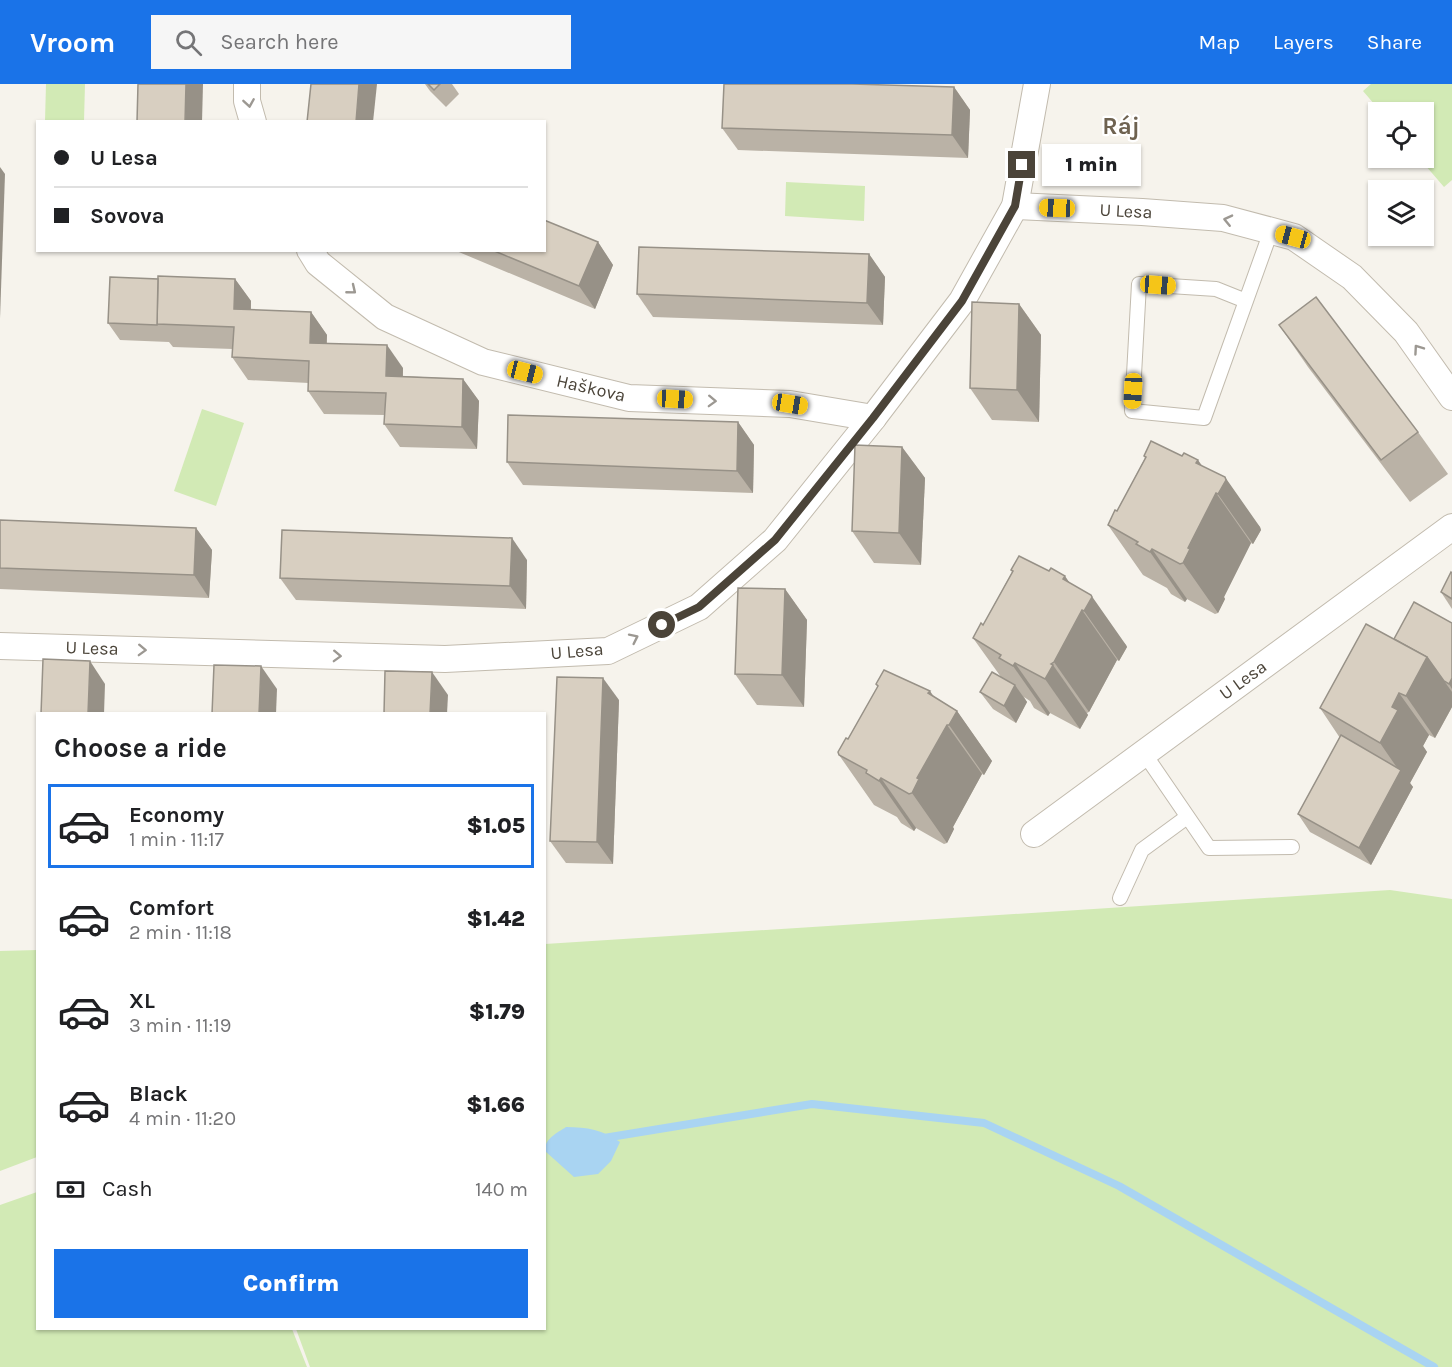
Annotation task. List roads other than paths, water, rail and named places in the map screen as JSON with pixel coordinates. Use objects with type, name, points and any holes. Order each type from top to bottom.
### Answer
[{"type":"street","points":[[247,84],[247,101],[252,120]]},
{"type":"street","points":[[1015,206],[1037,84]]},
{"type":"street","name":"U Lesa","points":[[0,646],[445,659],[608,651],[699,607],[775,540],[873,418],[962,301],[1015,206],[1223,218],[1293,237],[1352,277],[1407,332],[1452,398]]},
{"type":"street","name":"Haškova","points":[[311,252],[318,263],[385,317],[483,362],[629,398],[790,404],[873,418]]},
{"type":"street","name":"U Lesa","points":[[1034,834],[1452,527]]},
{"type":"lane","points":[[1246,301],[1215,289],[1139,284],[1132,411],[1204,418],[1246,301],[1271,231]]},
{"type":"lane","points":[[1144,753],[1209,848],[1292,847]]},
{"type":"lane","points":[[1120,898],[1142,850],[1187,817]]},
{"type":"water","points":[[566,1127],[581,1128],[594,1130],[620,1142],[611,1161],[598,1174],[574,1177],[546,1152],[547,1143]]},
{"type":"waterway","points":[[604,1138],[812,1104],[984,1123],[1119,1186],[1434,1367]]},
{"type":"district","name":"Ráj","points":[[1121,126]]}]
